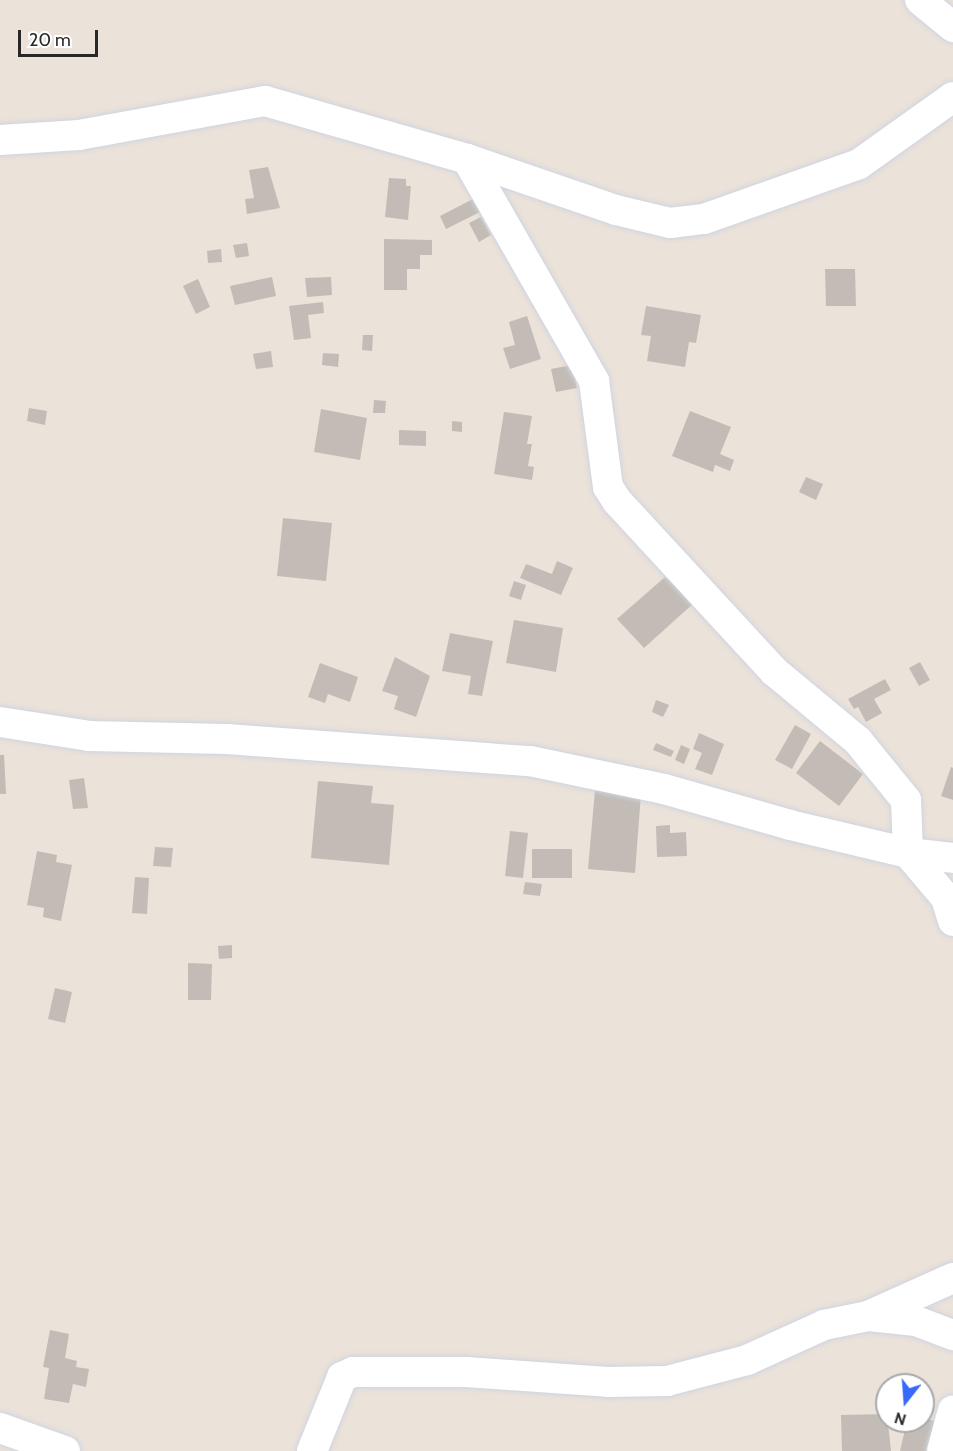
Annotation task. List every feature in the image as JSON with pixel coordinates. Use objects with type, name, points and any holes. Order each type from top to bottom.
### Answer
[{"type":"street","points":[[920,0],[953,27]]},
{"type":"street","points":[[0,140],[79,135],[265,101],[467,159],[616,210],[670,223],[704,219],[859,164],[953,97]]},
{"type":"street","points":[[467,159],[594,381],[608,486],[617,501],[775,672],[858,741],[906,800],[908,853],[951,904]]},
{"type":"street","points":[[0,722],[101,737],[227,739],[530,761],[664,789],[790,825],[908,853],[953,858]]},
{"type":"street","points":[[312,1451],[342,1377],[353,1372],[466,1372],[608,1382],[667,1381],[747,1360],[824,1325],[868,1316],[953,1278]]},
{"type":"street","points":[[868,1316],[916,1321],[953,1335]]},
{"type":"street","points":[[942,1451],[953,1410]]},
{"type":"street","points":[[0,1428],[65,1451]]},
{"type":"building","points":[[268,167],[280,208],[247,214],[245,199],[254,198],[249,170]]},
{"type":"building","points":[[389,178],[406,179],[406,186],[411,186],[408,220],[385,217]]},
{"type":"building","points":[[473,199],[480,212],[446,229],[440,216]]},
{"type":"building","points":[[481,217],[491,235],[479,242],[469,223]]},
{"type":"building","points":[[384,239],[432,240],[432,255],[420,255],[420,269],[407,269],[407,290],[384,290]]},
{"type":"building","points":[[247,243],[249,256],[236,258],[233,245]]},
{"type":"building","points":[[221,249],[222,262],[208,263],[207,251]]},
{"type":"building","points":[[825,269],[855,269],[856,306],[826,306]]},
{"type":"building","points":[[272,277],[276,296],[235,305],[230,286]]},
{"type":"building","points":[[331,277],[332,295],[307,297],[305,278]]},
{"type":"building","points":[[198,279],[210,307],[196,314],[183,286]]},
{"type":"building","points":[[323,302],[324,313],[308,315],[311,338],[294,340],[289,306]]},
{"type":"building","points":[[646,306],[701,315],[696,343],[689,342],[685,367],[647,361],[651,336],[641,335]]},
{"type":"building","points":[[527,316],[541,359],[510,369],[503,348],[515,345],[509,322]]},
{"type":"building","points":[[363,335],[373,335],[372,351],[362,350]]},
{"type":"building","points":[[271,351],[273,367],[256,369],[253,354]]},
{"type":"building","points":[[323,353],[339,354],[338,367],[322,365]]},
{"type":"building","points":[[572,365],[577,388],[556,392],[551,369]]},
{"type":"building","points":[[374,400],[386,401],[385,413],[373,413]]},
{"type":"building","points":[[29,408],[47,411],[45,425],[27,421]]},
{"type":"building","points":[[321,409],[367,418],[360,460],[314,452]]},
{"type":"building","points":[[690,411],[731,427],[720,454],[734,460],[730,471],[715,465],[713,472],[672,456]]},
{"type":"building","points":[[504,412],[532,416],[527,444],[532,444],[528,466],[534,467],[532,480],[494,474]]},
{"type":"building","points":[[452,421],[462,422],[462,432],[452,431]]},
{"type":"building","points":[[399,430],[426,431],[426,446],[399,445]]},
{"type":"building","points":[[806,477],[823,484],[816,500],[799,492]]},
{"type":"building","points":[[283,518],[332,523],[326,581],[277,576]]},
{"type":"building","points":[[557,561],[573,568],[561,595],[520,578],[526,564],[552,574]]},
{"type":"building","points":[[665,577],[695,602],[644,648],[617,619]]},
{"type":"building","points":[[514,581],[526,585],[521,600],[509,596]]},
{"type":"building","points":[[514,620],[563,628],[556,672],[506,663]]},
{"type":"building","points":[[450,633],[493,641],[482,696],[468,694],[471,676],[442,671]]},
{"type":"building","points":[[395,657],[430,676],[416,717],[394,709],[398,696],[382,691]]},
{"type":"building","points":[[920,662],[930,680],[919,686],[909,668]]},
{"type":"building","points":[[320,663],[358,677],[350,702],[328,694],[325,703],[308,697]]},
{"type":"building","points":[[885,679],[891,690],[874,699],[882,713],[866,722],[858,707],[854,709],[848,699]]},
{"type":"building","points":[[656,700],[669,705],[663,717],[652,712]]},
{"type":"building","points":[[795,725],[811,734],[792,769],[775,760]]},
{"type":"building","points":[[699,733],[724,744],[712,775],[695,769],[702,753],[693,749]]},
{"type":"building","points":[[820,741],[863,774],[839,806],[796,773]]},
{"type":"building","points":[[656,743],[674,751],[671,757],[653,750]]},
{"type":"building","points":[[681,745],[690,749],[684,764],[675,760]]},
{"type":"building","points":[[0,755],[4,755],[6,794],[0,794]]},
{"type":"building","points":[[951,767],[953,768],[953,800],[941,796]]},
{"type":"building","points":[[84,778],[88,808],[73,809],[69,780]]},
{"type":"building","points":[[318,781],[373,786],[371,803],[394,805],[389,865],[311,858]]},
{"type":"building","points":[[595,790],[641,794],[635,873],[588,869]]},
{"type":"building","points":[[670,825],[670,833],[686,832],[687,856],[657,857],[656,826]]},
{"type":"building","points":[[510,831],[528,833],[523,878],[505,876]]},
{"type":"building","points":[[155,847],[173,848],[171,867],[153,866]]},
{"type":"building","points":[[532,849],[572,849],[572,878],[532,878]]},
{"type":"building","points":[[37,851],[57,855],[56,862],[72,865],[61,921],[43,917],[44,908],[27,905]]},
{"type":"building","points":[[135,877],[149,878],[147,914],[132,913]]},
{"type":"building","points":[[525,882],[542,884],[540,896],[523,894]]},
{"type":"building","points":[[232,945],[232,958],[219,959],[218,946]]},
{"type":"building","points":[[188,963],[212,964],[211,1000],[188,1000]]},
{"type":"building","points":[[55,988],[72,992],[65,1023],[48,1019]]},
{"type":"building","points":[[50,1330],[69,1334],[65,1358],[77,1361],[76,1367],[89,1369],[86,1387],[73,1384],[69,1403],[44,1399],[49,1368],[43,1367]]},
{"type":"building","points":[[875,1414],[875,1433],[889,1433],[891,1451],[842,1451],[841,1415]]},
{"type":"building","points":[[904,1433],[932,1433],[928,1451],[900,1451]]}]
